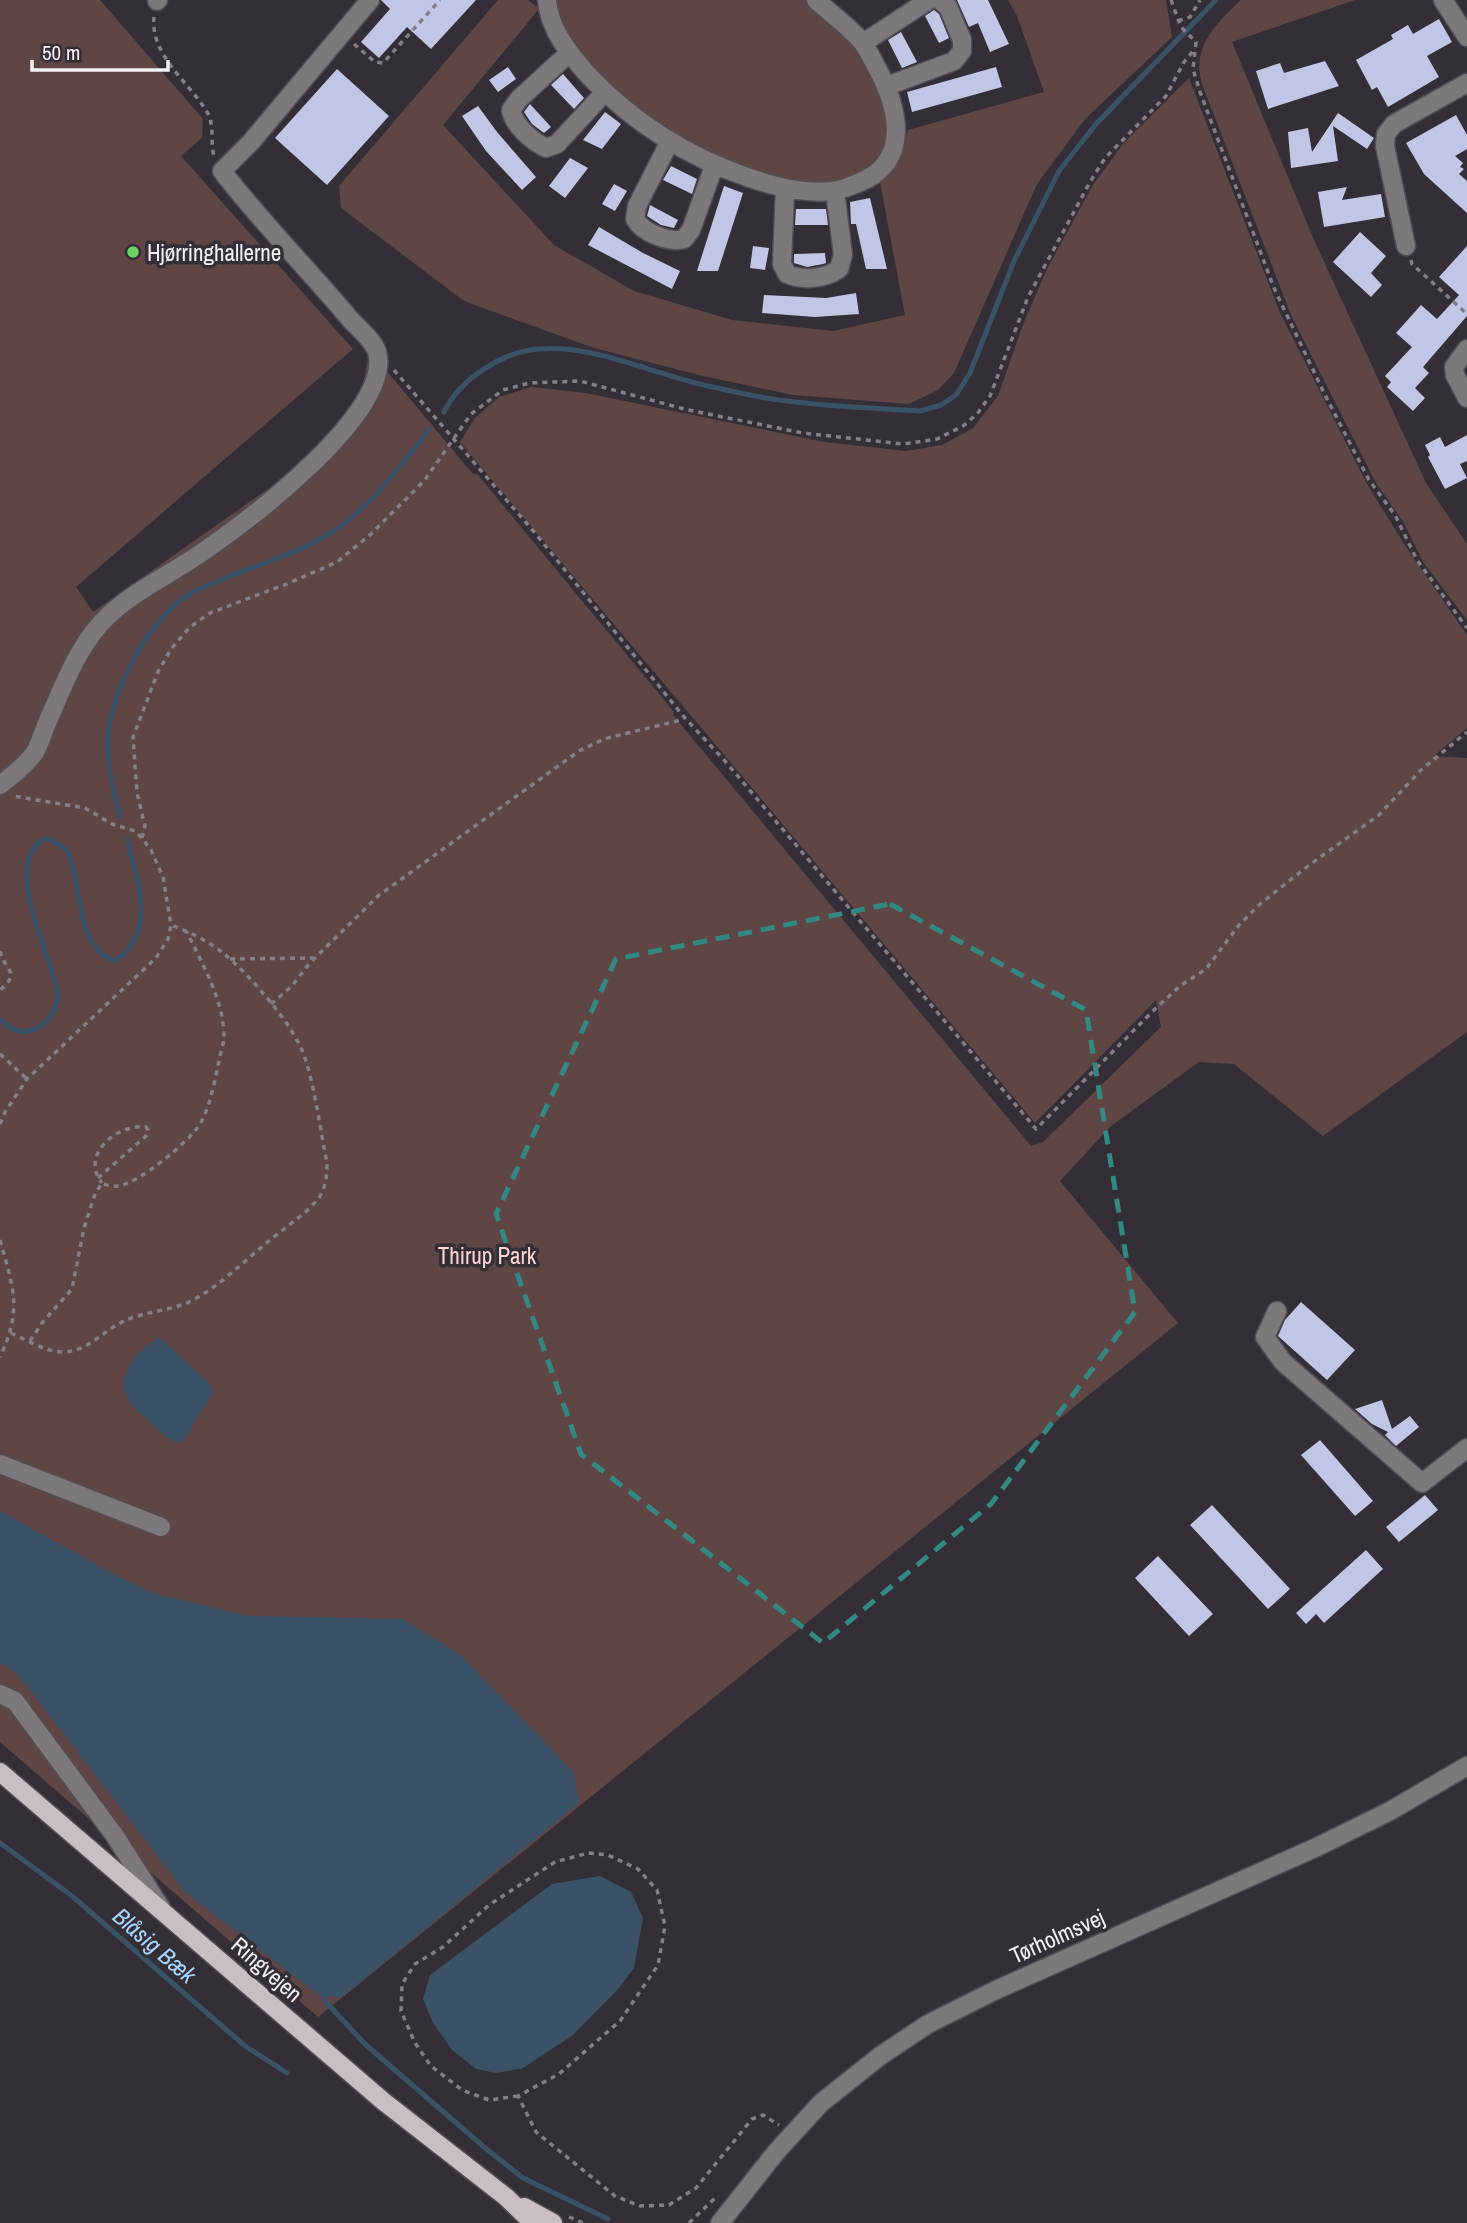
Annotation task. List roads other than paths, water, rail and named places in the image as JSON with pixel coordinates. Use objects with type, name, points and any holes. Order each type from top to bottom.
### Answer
[{"type":"main road","name":"Ringvejen","points":[[0,1772],[383,2101],[506,2197],[533,2223]]},
{"type":"main road","name":"Ringvejen","points":[[506,2197],[553,2223]]},
{"type":"street","points":[[6,791],[34,753],[73,665],[106,618],[124,602],[207,549],[281,491],[323,453],[357,415],[368,398],[377,369],[377,350],[250,208],[222,171],[251,142],[370,0]]},
{"type":"street","points":[[547,0],[548,11],[568,54],[605,92],[669,143],[713,166],[785,189],[835,191],[871,178],[887,161],[896,141],[896,113],[887,86],[863,43],[816,0]]},
{"type":"street","points":[[863,43],[929,0]]},
{"type":"street","points":[[887,86],[954,61],[962,51],[962,40],[953,18],[948,7],[940,0]]},
{"type":"street","points":[[1443,0],[1467,37]]},
{"type":"street","points":[[568,54],[519,99],[511,110],[513,119],[536,143],[546,148],[557,144],[605,92]]},
{"type":"street","points":[[1406,246],[1385,146],[1386,134],[1394,124],[1467,83]]},
{"type":"street","points":[[669,143],[637,206],[635,219],[639,226],[674,242],[684,239],[691,230],[713,166]]},
{"type":"street","points":[[785,189],[782,264],[787,274],[797,278],[830,276],[839,269],[843,256],[835,191]]},
{"type":"street","points":[[1467,349],[1454,367],[1455,375],[1467,398]]},
{"type":"street","points":[[1277,1311],[1265,1337],[1283,1362],[1422,1483],[1467,1448]]},
{"type":"street","points":[[0,1464],[161,1527]]},
{"type":"street","points":[[0,1694],[15,1701],[115,1836],[165,1914]]},
{"type":"street","name":"Tørholmsvej","points":[[720,2223],[777,2151],[821,2103],[880,2056],[928,2024],[996,1990],[1317,1847],[1390,1811],[1467,1766]]},
{"type":"water","points":[[159,1337],[211,1385],[213,1392],[182,1443],[162,1433],[133,1406],[124,1391],[126,1372],[131,1363],[144,1348]]},
{"type":"water","points":[[0,1511],[123,1579],[156,1594],[249,1616],[403,1619],[462,1656],[574,1773],[579,1803],[342,1997],[320,1996],[185,1892],[18,1675],[4,1664],[0,1665]]},
{"type":"water","points":[[600,1876],[631,1892],[643,1918],[634,1968],[619,1988],[573,2035],[523,2068],[496,2073],[476,2069],[452,2050],[433,2023],[423,1999],[430,1975],[552,1884]]},
{"type":"waterway","points":[[444,412],[460,389],[483,370],[510,356],[538,349],[601,355],[684,380],[777,400],[920,411],[941,405],[956,395],[970,373],[1014,261],[1059,171],[1096,124],[1216,0]]},
{"type":"waterway","points":[[120,816],[108,758],[110,720],[124,678],[147,638],[161,620],[190,594],[306,546],[338,528],[368,503],[430,429]]},
{"type":"waterway","points":[[0,1019],[18,1031],[34,1030],[52,1014],[58,998],[27,884],[27,864],[34,849],[47,838],[67,851],[87,933],[94,945],[115,961],[128,949],[140,920],[139,888],[127,839]]},
{"type":"waterway","name":"Blåsig Bæk","points":[[0,1843],[72,1896],[245,2046],[287,2073]]},
{"type":"waterway","points":[[323,1991],[324,2000],[366,2045],[484,2147],[523,2178],[608,2219]]},
{"type":"place","name":"Hjørringhallerne","points":[[133,252]]},
{"type":"park label","name":"Thirup Park","points":[[487,1255]]}]
